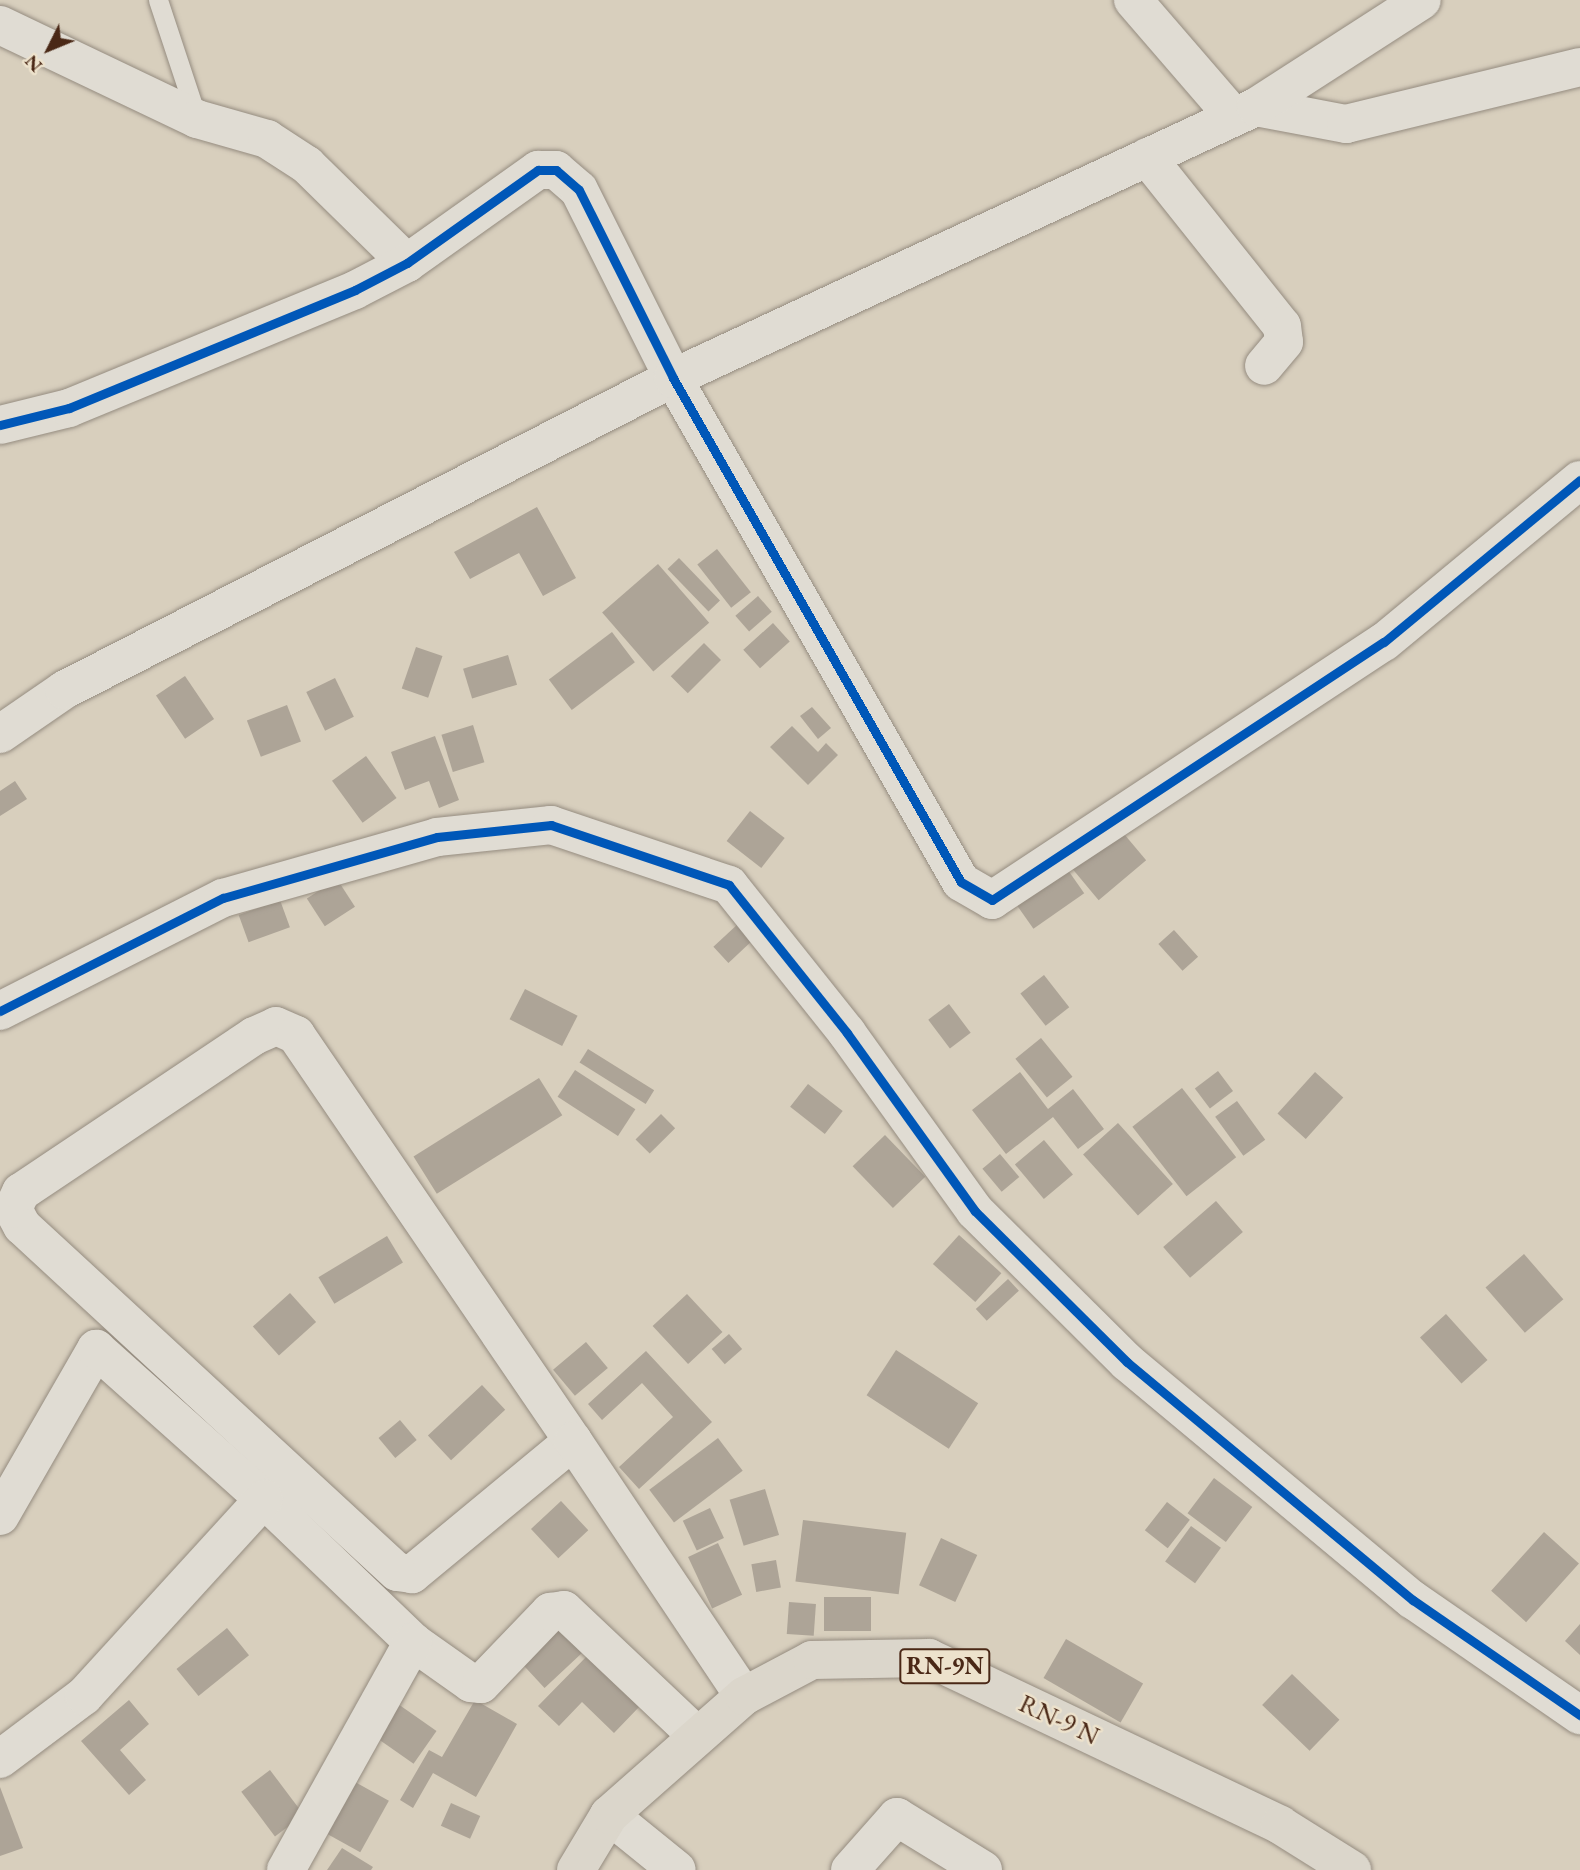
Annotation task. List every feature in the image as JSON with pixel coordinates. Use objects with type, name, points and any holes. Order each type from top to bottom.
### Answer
[{"type":"main road","name":"RN-9 N","points":[[576,1870],[609,1815],[695,1734],[744,1696],[812,1660],[929,1658],[1280,1825],[1352,1870]]},
{"type":"street","points":[[1133,0],[1244,111],[1346,124],[1580,66]]},
{"type":"street","points":[[0,734],[64,690],[673,378],[1244,111],[1422,0]]},
{"type":"street","points":[[0,24],[197,119],[267,139],[307,165],[407,263]]},
{"type":"street","points":[[1147,157],[1282,326],[1284,342],[1264,366]]},
{"type":"street","points":[[0,425],[69,408],[355,290],[407,263],[508,188],[538,170],[556,170],[579,190],[673,378],[961,882],[992,900],[1384,642],[1580,480]]},
{"type":"street","points":[[0,1011],[223,898],[437,836],[551,825],[729,885],[847,1033],[975,1211],[1127,1362],[1413,1600],[1580,1715]]},
{"type":"street","points":[[573,1441],[412,1574],[397,1572],[22,1226],[13,1209],[21,1192],[276,1026],[296,1035],[573,1441],[744,1696]]},
{"type":"street","points":[[0,1516],[96,1349],[264,1499],[413,1642],[481,1684],[550,1612],[564,1610],[695,1734]]},
{"type":"street","points":[[0,1759],[84,1696],[264,1499]]},
{"type":"street","points":[[286,1870],[413,1642]]},
{"type":"street","points":[[609,1815],[677,1870]]},
{"type":"street","points":[[849,1870],[897,1816],[983,1870]]},
{"type":"lane","points":[[158,0],[197,119]]},
{"type":"building","points":[[537,507],[576,578],[543,596],[519,553],[470,579],[454,552]]},
{"type":"building","points":[[717,549],[751,592],[731,608],[697,564]]},
{"type":"building","points":[[679,558],[720,600],[708,612],[667,569]]},
{"type":"building","points":[[658,564],[709,623],[653,671],[602,613]]},
{"type":"building","points":[[758,596],[772,612],[749,632],[735,616]]},
{"type":"building","points":[[773,623],[790,642],[760,668],[743,650]]},
{"type":"building","points":[[612,632],[635,662],[572,710],[549,680]]},
{"type":"building","points":[[704,643],[721,660],[688,693],[671,676]]},
{"type":"building","points":[[416,647],[442,656],[428,698],[402,689]]},
{"type":"building","points":[[508,655],[517,685],[472,698],[463,669]]},
{"type":"building","points":[[185,676],[214,719],[185,739],[156,696]]},
{"type":"building","points":[[335,678],[354,717],[325,731],[306,692]]},
{"type":"building","points":[[287,705],[301,741],[261,757],[247,720]]},
{"type":"building","points":[[812,707],[831,728],[818,739],[800,716]]},
{"type":"building","points":[[473,725],[484,762],[453,772],[441,735]]},
{"type":"building","points":[[792,726],[818,752],[826,743],[838,755],[808,785],[770,747]]},
{"type":"building","points":[[435,736],[459,800],[439,808],[429,781],[405,790],[391,752]]},
{"type":"building","points":[[366,756],[397,798],[363,823],[332,781]]},
{"type":"building","points":[[15,781],[27,799],[0,816],[0,791]]},
{"type":"building","points":[[750,811],[785,838],[761,868],[727,841]]},
{"type":"building","points":[[1114,822],[1146,860],[1099,900],[1067,862]]},
{"type":"building","points":[[1063,863],[1084,893],[1033,929],[1012,899]]},
{"type":"building","points":[[337,879],[355,907],[325,926],[307,899]]},
{"type":"building","points":[[280,900],[290,927],[249,942],[239,915]]},
{"type":"building","points":[[739,923],[754,939],[728,963],[713,947]]},
{"type":"building","points":[[1174,930],[1198,957],[1182,971],[1158,944]]},
{"type":"building","points":[[1044,975],[1069,1007],[1046,1026],[1020,993]]},
{"type":"building","points":[[525,989],[578,1016],[562,1046],[510,1019]]},
{"type":"building","points":[[949,1004],[971,1033],[950,1048],[928,1020]]},
{"type":"building","points":[[1041,1038],[1072,1077],[1047,1098],[1015,1059]]},
{"type":"building","points":[[588,1049],[654,1090],[646,1104],[580,1063]]},
{"type":"building","points":[[575,1070],[635,1109],[618,1136],[558,1097]]},
{"type":"building","points":[[1218,1071],[1233,1091],[1210,1108],[1195,1088]]},
{"type":"building","points":[[1020,1072],[1048,1109],[1073,1089],[1104,1129],[1078,1149],[1053,1117],[1006,1154],[972,1110]]},
{"type":"building","points":[[1315,1072],[1343,1097],[1306,1139],[1278,1114]]},
{"type":"building","points":[[539,1078],[562,1115],[437,1194],[413,1156]]},
{"type":"building","points":[[808,1084],[843,1111],[825,1134],[790,1107]]},
{"type":"building","points":[[1182,1088],[1236,1157],[1187,1196],[1132,1127]]},
{"type":"building","points":[[1237,1101],[1265,1140],[1243,1156],[1215,1117]]},
{"type":"building","points":[[661,1114],[675,1128],[650,1154],[636,1139]]},
{"type":"building","points":[[1118,1123],[1173,1184],[1138,1215],[1083,1154]]},
{"type":"building","points":[[885,1135],[925,1177],[893,1208],[853,1166]]},
{"type":"building","points":[[1044,1140],[1073,1174],[1044,1199],[1015,1164]]},
{"type":"building","points":[[1000,1154],[1019,1177],[1002,1192],[982,1169]]},
{"type":"building","points":[[1216,1201],[1243,1232],[1190,1278],[1163,1247]]},
{"type":"building","points":[[959,1235],[1001,1273],[975,1302],[933,1264]]},
{"type":"building","points":[[387,1236],[403,1263],[334,1304],[318,1277]]},
{"type":"building","points":[[1524,1254],[1563,1299],[1525,1333],[1486,1287]]},
{"type":"building","points":[[1008,1279],[1019,1291],[987,1321],[976,1309]]},
{"type":"building","points":[[290,1293],[316,1322],[279,1355],[253,1326]]},
{"type":"building","points":[[687,1294],[722,1332],[688,1364],[653,1326]]},
{"type":"building","points":[[1446,1314],[1487,1360],[1461,1383],[1420,1337]]},
{"type":"building","points":[[729,1334],[742,1349],[725,1364],[712,1349]]},
{"type":"building","points":[[586,1342],[608,1368],[575,1396],[553,1370]]},
{"type":"building","points":[[896,1350],[978,1403],[949,1449],[867,1395]]},
{"type":"building","points":[[646,1351],[712,1422],[639,1489],[619,1467],[673,1417],[642,1383],[602,1420],[588,1404]]},
{"type":"building","points":[[482,1385],[505,1410],[451,1460],[428,1435]]},
{"type":"building","points":[[400,1420],[417,1440],[395,1458],[379,1438]]},
{"type":"building","points":[[718,1438],[743,1471],[674,1523],[649,1490]]},
{"type":"building","points":[[1214,1478],[1252,1507],[1226,1542],[1188,1513]]},
{"type":"building","points":[[765,1489],[779,1535],[744,1546],[730,1500]]},
{"type":"building","points":[[561,1501],[588,1530],[558,1558],[531,1529]]},
{"type":"building","points":[[1167,1502],[1190,1520],[1168,1548],[1145,1530]]},
{"type":"building","points":[[710,1508],[724,1538],[697,1551],[683,1521]]},
{"type":"building","points":[[803,1520],[906,1533],[899,1594],[795,1582]]},
{"type":"building","points":[[1191,1526],[1221,1548],[1195,1583],[1165,1562]]},
{"type":"building","points":[[1544,1532],[1579,1563],[1526,1622],[1491,1591]]},
{"type":"building","points":[[941,1538],[977,1555],[955,1602],[919,1585]]},
{"type":"building","points":[[718,1543],[742,1595],[712,1609],[688,1557]]},
{"type":"building","points":[[776,1560],[781,1588],[756,1592],[751,1564]]},
{"type":"building","points":[[824,1597],[871,1597],[871,1631],[824,1631]]},
{"type":"building","points":[[789,1602],[816,1604],[814,1636],[787,1634]]},
{"type":"building","points":[[561,1622],[586,1649],[545,1688],[519,1661]]},
{"type":"building","points":[[1580,1624],[1580,1655],[1565,1641]]},
{"type":"building","points":[[227,1628],[249,1655],[199,1696],[176,1669]]},
{"type":"building","points":[[1066,1639],[1143,1683],[1121,1722],[1044,1678]]},
{"type":"building","points":[[588,1655],[640,1706],[614,1733],[582,1702],[559,1726],[538,1706]]},
{"type":"building","points":[[1292,1674],[1339,1720],[1310,1751],[1262,1705]]},
{"type":"building","points":[[129,1700],[149,1724],[120,1750],[146,1780],[129,1795],[81,1741]]},
{"type":"building","points":[[475,1700],[517,1724],[476,1797],[433,1773],[413,1808],[400,1800],[429,1750],[442,1757]]},
{"type":"building","points":[[398,1704],[437,1731],[414,1764],[375,1737]]},
{"type":"building","points":[[270,1770],[304,1815],[275,1836],[241,1792]]},
{"type":"building","points":[[346,1777],[389,1801],[360,1852],[317,1829]]},
{"type":"building","points":[[0,1787],[23,1848],[0,1856]]},
{"type":"building","points":[[451,1803],[480,1816],[470,1839],[441,1826]]},
{"type":"building","points":[[342,1848],[373,1867],[371,1870],[327,1870]]},
{"type":"cycle path","points":[[0,425],[69,408],[355,290],[407,263],[538,170],[556,170],[579,190],[673,378],[961,882],[992,900],[1384,642],[1580,480]]},
{"type":"cycle path","points":[[0,1011],[223,898],[437,837],[551,825],[729,885],[847,1033],[975,1211],[1127,1362],[1413,1600],[1580,1715]]}]
